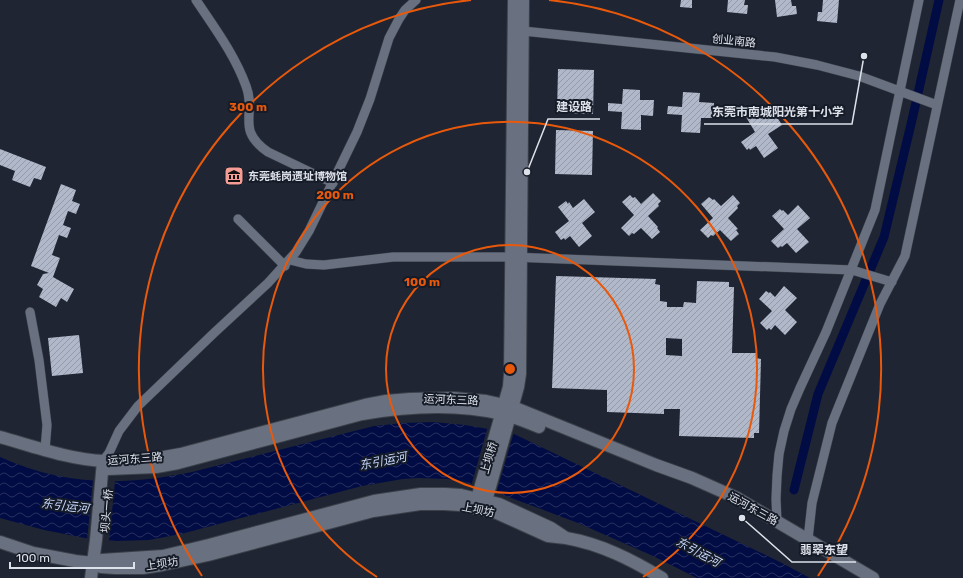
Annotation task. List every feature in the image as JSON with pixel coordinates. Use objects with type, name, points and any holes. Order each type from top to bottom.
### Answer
[{"type":"street","points":[[196,0],[237,63],[247,86],[249,98],[248,122],[253,139],[268,152],[332,183]]},
{"type":"street","points":[[107,468],[119,431],[138,406],[268,283],[287,263],[309,231],[362,121],[389,38],[402,15],[416,0]]},
{"type":"street","points":[[514,0],[516,257]]},
{"type":"street","points":[[516,257],[523,0]]},
{"type":"street","points":[[777,522],[777,476],[784,431],[791,409],[826,332],[875,210],[918,0]]},
{"type":"street","points":[[808,544],[812,503],[832,423],[880,304],[887,280],[905,256],[933,103],[960,0]]},
{"type":"street","name":"创业南路","points":[[523,31],[775,57],[817,65],[859,76],[933,103]]},
{"type":"street","points":[[238,219],[287,263],[324,265],[393,257],[516,257],[852,270],[887,280]]},
{"type":"street","name":"上坝桥","points":[[481,501],[505,416],[518,387],[520,374],[516,257]]},
{"type":"street","points":[[30,312],[39,360],[47,425],[44,450]]},
{"type":"street","name":"运河东三路","points":[[0,437],[44,450],[86,459],[107,468],[180,454],[365,405],[386,401],[453,398],[486,401],[505,416],[690,485],[735,505],[872,578]]},
{"type":"street","name":"运河东三路","points":[[505,416],[656,465],[692,478],[737,498],[777,522],[859,578]]},
{"type":"street","name":"坝头一桥","points":[[91,578],[99,567],[107,468]]},
{"type":"street","name":"上坝坊","points":[[0,542],[33,553],[99,567],[178,552],[374,501],[421,494],[445,494],[461,495],[481,501],[499,504],[551,528],[566,538],[596,545],[620,555],[662,578]]},
{"type":"water","name":"东引运河","points":[[434,422],[465,425],[512,433],[780,562],[810,578],[697,578],[653,556],[578,523],[501,494],[462,481],[447,479],[403,479],[362,486],[181,534],[149,540],[117,541],[85,538],[44,530],[0,518],[0,457],[24,467],[48,474],[71,478],[94,481],[142,480],[192,472],[374,426]]},
{"type":"pier","points":[[488,426],[514,432],[496,494],[471,486]]},
{"type":"pier","points":[[93,479],[115,481],[109,542],[87,540]]},
{"type":"building","points":[[681,0],[692,0],[692,8],[680,7]]},
{"type":"building","points":[[728,0],[745,0],[744,5],[748,5],[747,14],[727,12]]},
{"type":"building","points":[[775,0],[791,0],[792,6],[796,6],[797,14],[777,17]]},
{"type":"building","points":[[823,0],[839,0],[837,23],[817,21],[818,12],[822,12]]},
{"type":"building","points":[[558,69],[594,70],[593,114],[557,113]]},
{"type":"building","points":[[623,89],[640,90],[640,100],[654,100],[653,116],[641,115],[641,130],[621,129],[622,112],[608,111],[608,103],[622,104]]},
{"type":"building","points":[[683,92],[700,93],[699,102],[714,103],[713,118],[701,118],[700,133],[681,132],[682,115],[667,114],[668,106],[682,107]]},
{"type":"building","points":[[773,111],[782,125],[768,134],[778,148],[764,158],[756,146],[750,150],[749,148],[747,150],[741,142],[755,132],[746,117],[754,112],[756,114],[757,113],[761,119]]},
{"type":"building","points":[[556,130],[593,131],[592,175],[555,174]]},
{"type":"building","points":[[0,149],[46,167],[41,180],[34,178],[30,187],[12,180],[15,171],[0,165]]},
{"type":"building","points":[[61,184],[76,190],[72,201],[80,204],[76,214],[68,211],[63,225],[71,228],[67,238],[59,235],[52,255],[60,258],[53,277],[74,289],[67,302],[61,298],[56,307],[39,297],[43,289],[37,285],[43,274],[49,273],[31,266]]},
{"type":"building","points":[[653,193],[661,201],[658,204],[659,206],[648,216],[658,227],[657,228],[660,232],[652,239],[641,228],[629,236],[621,228],[634,215],[622,202],[630,195],[633,198],[635,197],[641,204]]},
{"type":"building","points":[[733,195],[740,203],[737,206],[738,208],[728,218],[738,229],[736,230],[739,234],[731,241],[720,230],[708,238],[700,230],[713,218],[701,204],[709,197],[713,200],[714,199],[721,206]]},
{"type":"building","points":[[584,199],[595,212],[582,223],[592,236],[579,247],[570,236],[565,240],[564,238],[561,240],[555,232],[569,221],[558,207],[566,201],[568,204],[569,202],[573,208]]},
{"type":"building","points":[[798,205],[810,218],[797,229],[809,242],[796,253],[787,243],[778,248],[771,241],[784,229],[772,216],[780,209],[788,215]]},
{"type":"building","points":[[556,276],[656,279],[655,284],[660,285],[660,301],[667,302],[667,307],[683,307],[684,302],[696,303],[697,281],[729,282],[729,287],[734,287],[732,353],[756,353],[756,358],[761,359],[759,433],[754,433],[754,438],[679,436],[680,409],[664,409],[664,414],[607,412],[607,390],[552,388]],"holes":[[[666,338],[682,339],[682,356],[666,355]]]},
{"type":"building","points":[[784,286],[797,298],[785,310],[797,322],[785,335],[775,325],[771,330],[769,328],[767,330],[760,323],[772,311],[759,299],[766,291],[769,293],[770,292],[775,297]]},
{"type":"building","points":[[79,335],[83,373],[52,376],[48,338]]},
{"type":"waterway","points":[[794,490],[818,394],[884,237],[939,0]]},
{"type":"place","name":"东莞市南城阳光第十小学","points":[[864,56]]},
{"type":"place","name":"建设路","points":[[527,172]]},
{"type":"place","name":"东莞蚝岗遗址博物馆","points":[[234,176]]},
{"type":"place","name":"翡翠东望","points":[[742,518]]}]
